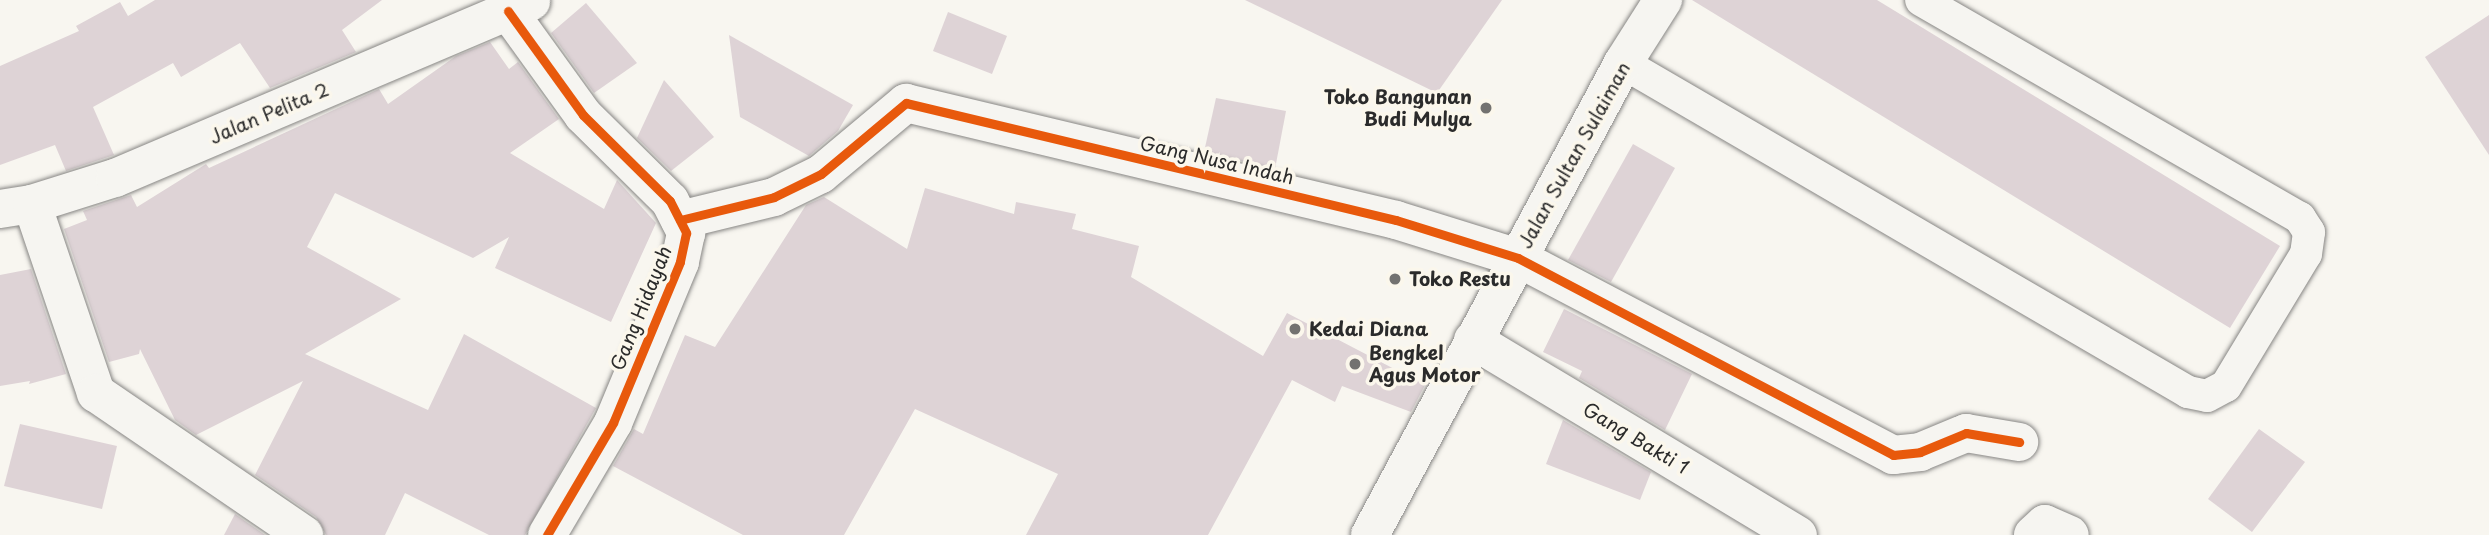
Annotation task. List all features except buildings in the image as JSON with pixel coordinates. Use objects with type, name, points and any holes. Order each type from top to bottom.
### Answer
[{"type":"street","name":"Jalan Sultan Sulaiman","points":[[1378,532],[1473,340],[1623,63],[1663,0]]},
{"type":"street","name":"Jalan Pelita 2","points":[[16,206],[115,178],[521,5]]},
{"type":"street","points":[[521,5],[583,115],[670,201],[680,220]]},
{"type":"street","name":"Gang Nusa Indah","points":[[680,220],[774,197],[821,174],[906,103],[1396,220],[1518,258],[1893,455],[1920,452],[1966,433],[2019,442]]},
{"type":"street","points":[[16,206],[96,393],[304,535]]},
{"type":"street","name":"Gang Hidayah","points":[[547,535],[613,423],[684,249],[686,233],[680,220]]},
{"type":"street","name":"Gang Bakti 1","points":[[1473,340],[1798,535]]},
{"type":"street","points":[[2033,535],[2045,524],[2070,535]]},
{"type":"lane","points":[[1623,63],[2188,392],[2207,396],[2227,386],[2306,254],[2309,232],[2300,218],[1921,0]]},
{"type":"cycle path","points":[[508,11],[583,115],[670,201],[686,233],[680,262],[613,423],[547,535]]},
{"type":"cycle path","points":[[680,220],[774,197],[821,174],[906,103],[1396,220],[1518,258],[1893,455],[1920,452],[1966,433],[2019,442]]},
{"type":"place","name":"Toko Bangunan Budi Mulya","points":[[1486,108]]},
{"type":"place","name":"Toko Restu","points":[[1395,279]]},
{"type":"place","name":"Kedai Diana","points":[[1295,329]]},
{"type":"place","name":"Bengkel Agus Motor","points":[[1355,364]]}]
